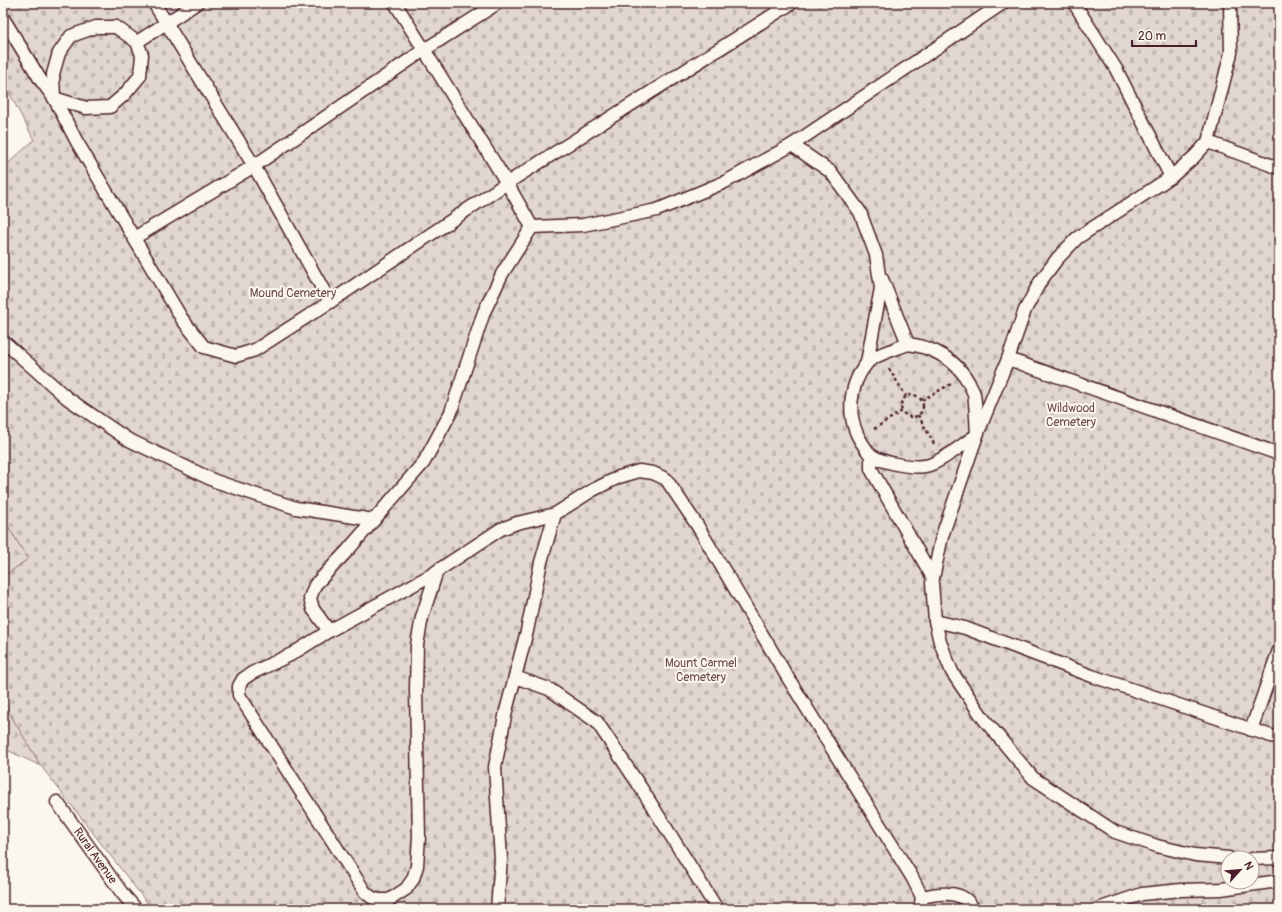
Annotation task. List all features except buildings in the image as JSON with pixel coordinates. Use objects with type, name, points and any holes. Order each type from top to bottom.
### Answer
[{"type":"lane","points":[[154,3],[254,166],[330,302]]},
{"type":"lane","points":[[137,42],[197,3]]},
{"type":"lane","points":[[395,3],[507,183],[532,227]]},
{"type":"lane","points":[[134,238],[254,166],[424,50],[498,3]]},
{"type":"lane","points":[[3,18],[40,79],[54,98],[77,142],[182,318],[204,347],[236,356],[255,350],[330,302],[507,183],[792,3]]},
{"type":"lane","points":[[532,227],[583,225],[657,210],[725,182],[792,146],[1003,3]]},
{"type":"lane","points":[[1074,3],[1116,69],[1171,177]]},
{"type":"lane","points":[[1220,857],[1195,855],[1157,846],[1115,832],[1033,778],[983,718],[952,672],[940,642],[935,621],[932,583],[942,536],[977,435],[1008,359],[1025,310],[1040,282],[1057,259],[1077,238],[1171,177],[1194,157],[1208,142],[1231,52],[1230,3]]},
{"type":"lane","points":[[96,27],[116,27],[137,42],[142,55],[140,76],[125,94],[110,107],[86,108],[54,98],[53,74],[59,53],[71,36],[96,27]]},
{"type":"lane","points":[[1208,142],[1279,168]]},
{"type":"lane","points":[[792,146],[831,172],[860,212],[876,255],[881,288],[867,362],[857,379],[851,399],[851,417],[859,438],[870,455],[871,469],[933,578]]},
{"type":"lane","points":[[329,631],[313,609],[310,598],[315,585],[424,462],[451,412],[484,312],[502,274],[532,227]]},
{"type":"lane","points":[[878,270],[889,292],[908,344]]},
{"type":"lane","points":[[3,341],[67,398],[127,440],[215,481],[289,506],[374,520]]},
{"type":"lane","points":[[867,362],[908,344],[935,352],[953,362],[965,376],[974,393],[977,435]]},
{"type":"lane","points":[[1008,359],[1279,454]]},
{"type":"lane","points":[[870,455],[908,466],[926,466],[942,458],[977,435]]},
{"type":"lane","points":[[437,571],[422,617],[417,645],[416,690],[419,837],[417,866],[413,879],[406,889],[389,900],[379,900],[371,897],[364,892],[239,695],[239,686],[243,679],[252,673],[292,654],[329,631],[437,571],[501,529],[517,523],[555,514],[593,490],[619,477],[639,471],[654,473],[666,479],[697,525],[788,678],[912,877],[921,903],[940,893],[960,896],[972,906],[973,909]]},
{"type":"lane","points":[[497,909],[501,859],[495,767],[506,711],[527,632],[540,562],[555,514]]},
{"type":"lane","points":[[935,621],[965,628],[1092,676],[1251,730],[1279,737]]},
{"type":"lane","points":[[1251,730],[1279,650]]},
{"type":"lane","points":[[515,677],[549,689],[597,722],[641,788],[717,909]]},
{"type":"lane","name":"Rural Avenue","points":[[57,802],[122,893],[136,909]]},
{"type":"lane","points":[[1260,859],[1279,858]]},
{"type":"lane","points":[[1098,909],[1142,894],[1181,890],[1221,889],[1279,881]]},
{"type":"path","points":[[880,355],[906,396]]},
{"type":"path","points":[[922,400],[965,376]]},
{"type":"path","points":[[913,394],[920,397],[922,400],[922,410],[915,417],[907,416],[900,408],[901,401],[906,396],[913,394]]},
{"type":"path","points":[[859,438],[902,411]]},
{"type":"path","points":[[918,415],[942,458]]},
{"type":"green space","points":[[3,3],[1279,3],[1279,909],[152,909],[41,766],[3,702],[3,577],[28,559],[3,518],[3,168],[34,140],[3,81]]},
{"type":"green space","points":[[3,518],[28,559],[3,577]]},
{"type":"green space","points":[[3,702],[41,766],[3,748]]},
{"type":"park label","name":"Mound Cemetery","points":[[293,293]]},
{"type":"park label","name":"Wildwood Cemetery","points":[[1071,415]]},
{"type":"park label","name":"Mount Carmel Cemetery","points":[[701,670]]}]
